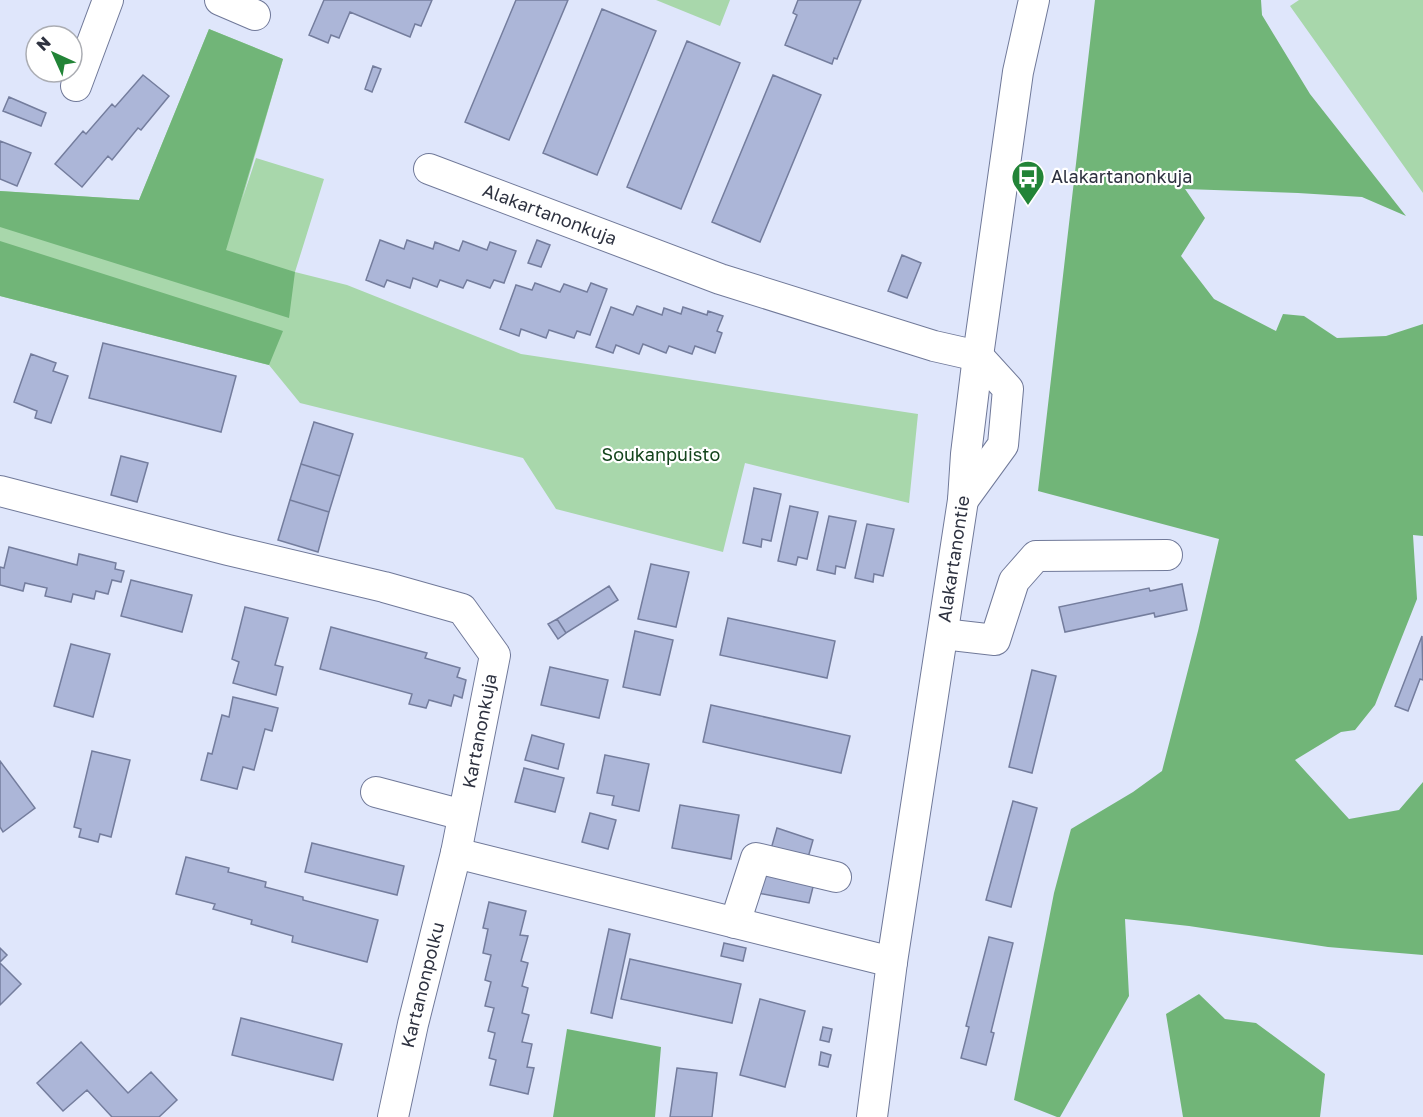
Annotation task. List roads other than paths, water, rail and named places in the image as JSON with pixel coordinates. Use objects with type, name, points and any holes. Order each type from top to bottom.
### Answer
[{"type":"street","points":[[76,86],[108,0]]},
{"type":"street","points":[[220,0],[255,15]]},
{"type":"street","name":"Alakartanontie","points":[[872,1117],[892,962],[963,500],[978,356],[1017,72],[1034,0]]},
{"type":"street","name":"Alakartanonkuja","points":[[429,169],[720,279],[934,346],[978,356]]},
{"type":"street","name":"Kartanonkuja","points":[[0,491],[228,550],[384,587],[462,609],[495,655],[456,854]]},
{"type":"street","points":[[943,634],[995,640],[1014,581],[1036,556],[1167,555]]},
{"type":"street","points":[[376,792],[463,815]]},
{"type":"street","points":[[456,854],[892,962]]},
{"type":"street","name":"Kartanonpolku","points":[[393,1117],[413,1024],[456,854]]},
{"type":"street","points":[[735,923],[756,858],[836,877]]},
{"type":"place","name":"Alakartanonkuja","points":[[1028,206]]},
{"type":"park label","name":"Soukanpuisto","points":[[661,455]]}]
